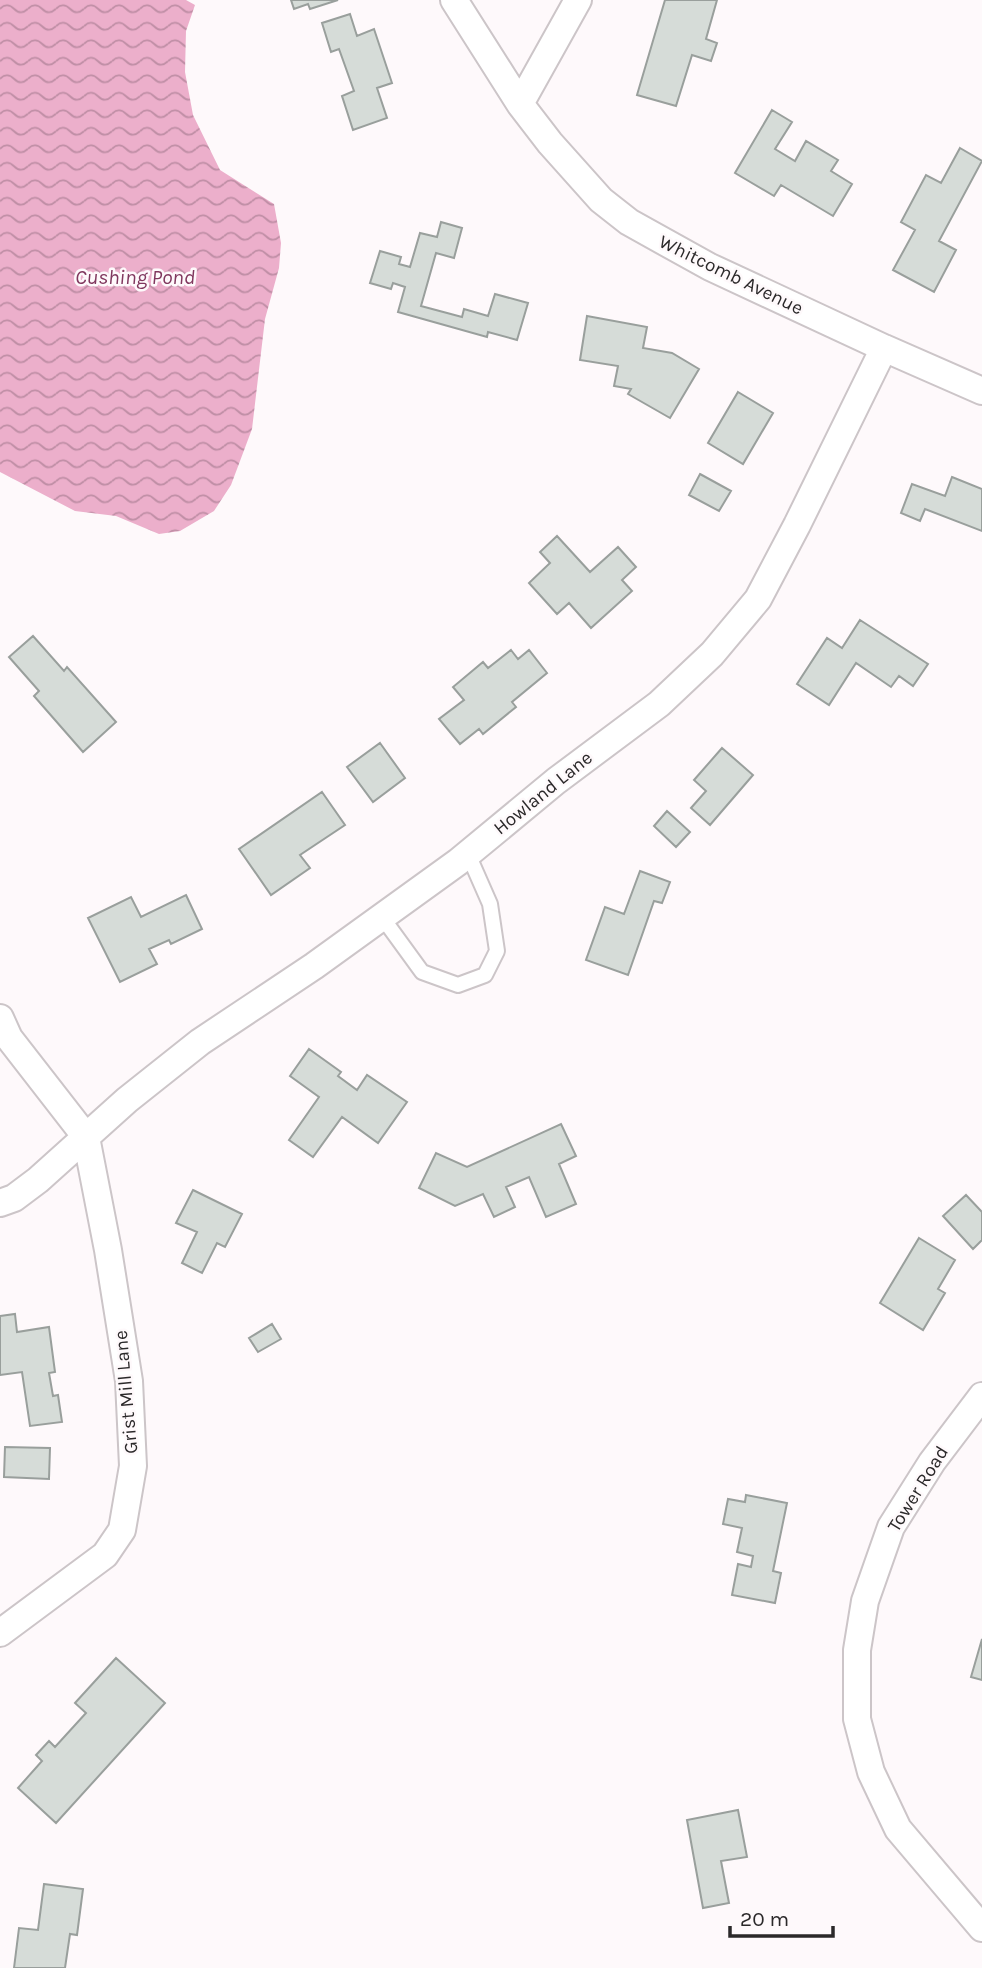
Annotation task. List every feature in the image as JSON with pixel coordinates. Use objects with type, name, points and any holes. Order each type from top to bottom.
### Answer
[{"type":"street","name":"Whitcomb Avenue","points":[[454,0],[520,104],[550,143],[601,200],[629,222],[710,267],[982,391]]},
{"type":"street","points":[[520,104],[578,0]]},
{"type":"street","name":"Howland Lane","points":[[0,1203],[14,1198],[38,1180],[127,1100],[200,1042],[382,917],[468,854],[556,781],[659,704],[712,654],[758,599],[884,348]]},
{"type":"street","points":[[0,1018],[9,1038],[86,1137]]},
{"type":"street","name":"Grist Mill Lane","points":[[0,1633],[105,1555],[122,1530],[133,1466],[129,1381],[86,1137]]},
{"type":"street","name":"Tower Road","points":[[982,1396],[932,1462],[891,1527],[865,1601],[857,1650],[857,1720],[871,1772],[898,1829],[982,1928]]},
{"type":"lane","points":[[382,917],[422,972],[458,985],[485,975],[497,951],[490,904],[468,854]]},
{"type":"water","name":"Cushing Pond","points":[[0,0],[186,0],[195,5],[186,31],[185,72],[193,115],[220,170],[274,204],[281,243],[279,268],[265,319],[252,429],[231,485],[214,511],[180,531],[159,534],[116,516],[75,511],[0,472]]},
{"type":"building","points":[[291,0],[338,0],[310,9],[308,4],[294,9]]},
{"type":"building","points":[[665,0],[717,0],[706,39],[717,43],[711,61],[692,55],[676,106],[637,95]]},
{"type":"building","points":[[350,14],[357,36],[374,29],[392,83],[377,88],[387,118],[353,130],[342,96],[354,91],[339,49],[331,52],[322,23]]},
{"type":"building","points":[[772,110],[792,122],[775,149],[795,161],[806,141],[838,160],[831,171],[852,184],[833,216],[781,185],[774,196],[735,173]]},
{"type":"building","points":[[960,148],[982,161],[939,241],[956,250],[934,292],[893,270],[915,230],[901,222],[926,175],[941,183]]},
{"type":"building","points":[[441,222],[462,228],[454,258],[436,253],[421,306],[462,317],[464,309],[488,316],[495,294],[528,303],[517,340],[488,332],[487,337],[398,312],[405,287],[393,283],[391,289],[370,283],[380,251],[401,257],[399,264],[410,267],[420,233],[437,237]]},
{"type":"building","points":[[587,316],[647,327],[643,348],[672,353],[699,369],[670,418],[628,394],[631,389],[614,386],[618,366],[580,360]]},
{"type":"building","points":[[738,392],[773,413],[743,464],[708,443]]},
{"type":"building","points":[[700,474],[731,491],[719,511],[689,495]]},
{"type":"building","points":[[952,477],[982,489],[982,531],[925,509],[920,521],[901,513],[912,484],[945,496]]},
{"type":"building","points":[[557,536],[590,572],[618,547],[636,567],[622,580],[632,591],[591,628],[569,603],[557,614],[529,583],[550,563],[540,552]]},
{"type":"building","points":[[860,620],[928,664],[913,686],[899,676],[891,687],[856,663],[829,705],[797,684],[827,638],[842,648]]},
{"type":"building","points":[[33,636],[64,671],[67,667],[116,722],[83,752],[34,696],[39,691],[9,657]]},
{"type":"building","points":[[511,650],[518,659],[529,650],[547,673],[512,702],[516,707],[483,734],[479,729],[460,744],[439,719],[464,700],[453,687],[483,662],[488,668]]},
{"type":"building","points":[[380,743],[405,778],[373,802],[347,767]]},
{"type":"building","points":[[722,748],[753,775],[710,825],[691,808],[706,791],[694,780]]},
{"type":"building","points":[[322,792],[345,825],[300,855],[310,868],[271,895],[239,849]]},
{"type":"building","points":[[667,811],[690,832],[676,847],[654,826]]},
{"type":"building","points":[[640,871],[670,882],[662,903],[654,901],[628,975],[586,960],[605,907],[624,914]]},
{"type":"building","points":[[186,895],[202,929],[171,944],[169,940],[149,949],[157,964],[120,982],[88,918],[131,897],[141,917]]},
{"type":"building","points":[[309,1049],[341,1072],[338,1076],[357,1090],[367,1075],[407,1102],[378,1143],[342,1117],[313,1157],[289,1140],[319,1097],[290,1076]]},
{"type":"building","points":[[561,1124],[576,1156],[559,1164],[576,1204],[546,1217],[529,1177],[506,1187],[515,1207],[494,1217],[483,1194],[455,1206],[419,1188],[436,1153],[467,1167]]},
{"type":"building","points":[[193,1190],[242,1214],[225,1247],[217,1243],[202,1273],[182,1263],[197,1232],[176,1223]]},
{"type":"building","points":[[966,1195],[982,1212],[982,1240],[973,1249],[943,1216]]},
{"type":"building","points":[[919,1238],[955,1260],[938,1289],[945,1293],[923,1330],[880,1303]]},
{"type":"building","points":[[15,1314],[17,1332],[49,1327],[55,1372],[49,1373],[53,1396],[58,1395],[62,1422],[30,1426],[22,1372],[0,1375],[0,1316]]},
{"type":"building","points":[[272,1324],[281,1339],[258,1352],[249,1338]]},
{"type":"building","points":[[5,1447],[50,1448],[49,1479],[4,1477]]},
{"type":"building","points":[[746,1495],[787,1503],[773,1571],[781,1573],[775,1603],[732,1595],[738,1564],[751,1567],[753,1556],[737,1552],[742,1528],[723,1524],[728,1499],[745,1502]]},
{"type":"building","points":[[982,1639],[982,1680],[971,1677]]},
{"type":"building","points":[[116,1658],[165,1703],[56,1823],[18,1788],[42,1761],[36,1755],[49,1741],[55,1747],[86,1713],[75,1703]]},
{"type":"building","points":[[738,1810],[747,1857],[721,1861],[729,1903],[703,1908],[687,1820]]},
{"type":"building","points":[[44,1884],[83,1889],[77,1935],[70,1934],[65,1968],[14,1968],[19,1928],[38,1930]]}]
